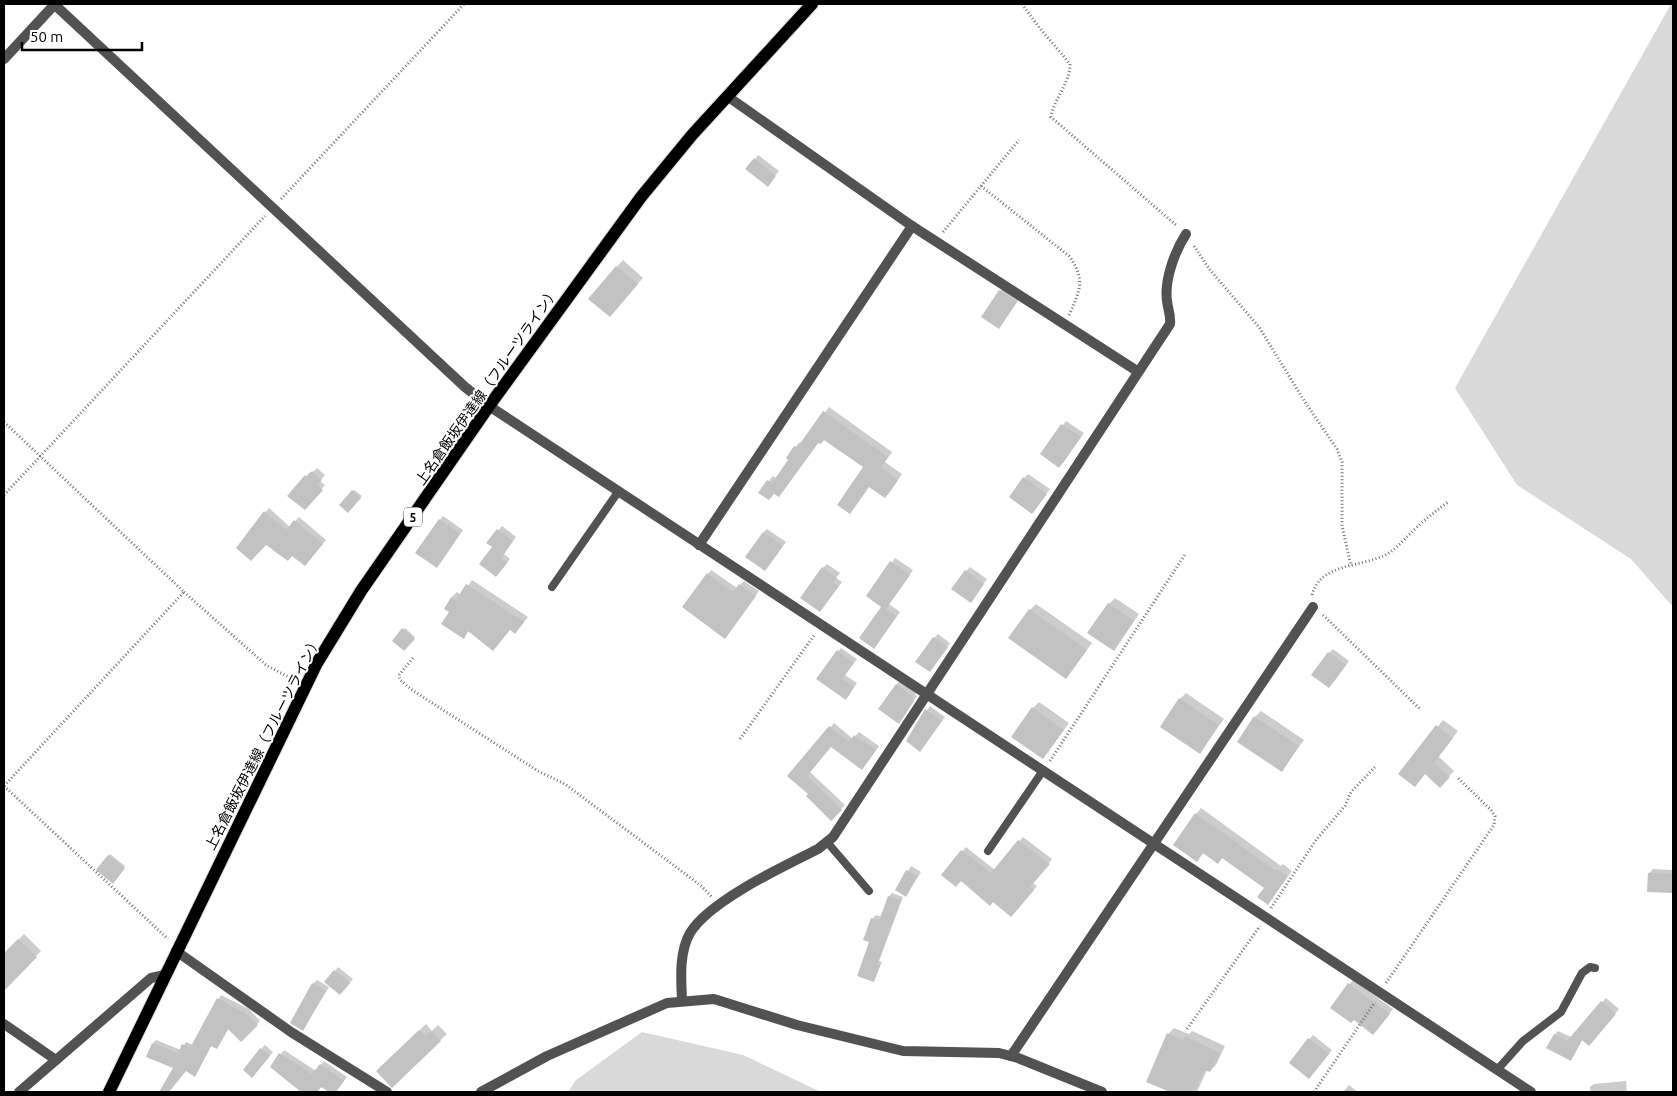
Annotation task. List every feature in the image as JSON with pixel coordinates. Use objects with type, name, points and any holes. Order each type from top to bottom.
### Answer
[{"type":"main road","name":"上名倉飯坂伊達線（フルーツライン）","points":[[109,1092],[164,975],[306,686],[361,591],[489,406],[641,197],[692,135],[812,4]]},
{"type":"street","points":[[4,59],[54,4],[465,387],[489,406],[1042,772],[1531,1092]]},
{"type":"street","points":[[728,96],[935,242],[1137,371]]},
{"type":"street","points":[[699,545],[912,226]]},
{"type":"street","points":[[682,1000],[681,981],[684,950],[689,934],[698,922],[719,905],[827,842],[926,695],[1137,371],[1170,324],[1171,315],[1167,300],[1168,279],[1179,245],[1186,234]]},
{"type":"street","points":[[1011,1056],[1314,606]]},
{"type":"street","points":[[177,949],[291,1032],[387,1092]]},
{"type":"street","points":[[19,1092],[151,978],[164,975]]},
{"type":"street","points":[[481,1092],[547,1056],[667,1003],[682,1000],[714,999],[797,1025],[903,1051],[999,1053],[1102,1092]]},
{"type":"street","points":[[4,1024],[56,1060]]},
{"type":"lane","points":[[552,587],[618,492]]},
{"type":"lane","points":[[988,851],[1042,772]]},
{"type":"lane","points":[[827,842],[869,891]]},
{"type":"lane","points":[[1496,1070],[1523,1041],[1561,1012],[1582,973],[1590,967],[1595,968]]},
{"type":"path","points":[[4,495],[464,4]]},
{"type":"path","points":[[1022,4],[1070,64],[1070,75],[1056,99],[1051,117],[1186,234],[1210,270],[1258,327],[1337,449],[1342,462],[1342,526],[1351,566]]},
{"type":"path","points":[[935,242],[1018,140]]},
{"type":"path","points":[[981,186],[1069,256],[1076,265],[1079,274],[1080,292],[1065,326]]},
{"type":"path","points":[[4,422],[184,592],[266,665],[306,686]]},
{"type":"path","points":[[1421,710],[1340,629],[1314,606],[1312,596],[1314,587],[1331,572],[1390,552],[1430,515],[1449,502]]},
{"type":"path","points":[[1042,772],[1058,751],[1186,552]]},
{"type":"path","points":[[177,949],[4,786],[184,592]]},
{"type":"path","points":[[740,739],[821,625]]},
{"type":"path","points":[[413,658],[399,675],[400,680],[412,690],[538,771],[565,784],[700,885],[719,905]]},
{"type":"path","points":[[1187,1029],[1265,918],[1316,840],[1345,806],[1351,792],[1376,766]]},
{"type":"path","points":[[1314,1092],[1494,824],[1495,816],[1491,810],[1458,778]]},
{"type":"shaded area","points":[[1671,4],[1673,4],[1673,607],[1631,559],[1517,485],[1455,388]]},
{"type":"shaded area","points":[[642,1032],[743,1055],[821,1092],[568,1092],[576,1080]]},
{"type":"building","points":[[754,158],[776,176],[768,187],[745,169]]},
{"type":"building","points":[[616,266],[638,284],[610,317],[588,299]]},
{"type":"building","points":[[999,290],[1017,302],[999,329],[981,317]]},
{"type":"building","points":[[823,411],[888,457],[881,467],[898,480],[885,498],[869,487],[850,514],[837,505],[863,467],[824,440],[821,444],[818,443],[779,497],[774,494],[769,500],[758,493],[767,480],[772,483],[788,460],[786,458],[794,446],[797,448]]},
{"type":"building","points":[[1061,424],[1081,437],[1059,468],[1040,454]]},
{"type":"building","points":[[312,471],[322,480],[317,485],[323,490],[305,510],[287,496],[305,475],[307,477]]},
{"type":"building","points":[[1023,477],[1047,494],[1032,514],[1009,497]]},
{"type":"building","points":[[352,490],[361,498],[348,513],[339,505]]},
{"type":"building","points":[[264,511],[286,530],[294,520],[323,544],[305,566],[292,556],[288,561],[266,545],[251,561],[236,548]]},
{"type":"building","points":[[439,519],[460,534],[437,568],[415,553]]},
{"type":"building","points":[[497,529],[513,541],[501,558],[507,563],[496,577],[479,564],[492,547],[486,543]]},
{"type":"building","points":[[763,532],[783,546],[765,571],[745,557]]},
{"type":"building","points":[[890,561],[910,575],[886,609],[897,616],[874,649],[859,638],[881,607],[866,596]]},
{"type":"building","points":[[822,567],[837,578],[833,583],[839,586],[820,612],[800,598]]},
{"type":"building","points":[[965,570],[984,584],[971,603],[951,589]]},
{"type":"building","points":[[707,573],[733,592],[739,584],[756,596],[725,639],[682,607]]},
{"type":"building","points":[[466,584],[524,622],[515,634],[510,630],[493,651],[468,631],[464,639],[441,624],[449,612],[444,609],[451,597],[456,600]]},
{"type":"building","points":[[1108,603],[1134,621],[1114,651],[1087,633]]},
{"type":"building","points":[[1029,609],[1087,650],[1066,679],[1008,638]]},
{"type":"building","points":[[402,628],[415,639],[404,651],[392,641]]},
{"type":"building","points":[[933,637],[948,647],[930,672],[915,662]]},
{"type":"building","points":[[837,650],[854,663],[842,679],[854,687],[846,700],[816,679]]},
{"type":"building","points":[[1328,652],[1346,665],[1329,688],[1311,675]]},
{"type":"building","points":[[896,684],[913,697],[914,701],[899,724],[878,709]]},
{"type":"building","points":[[1179,698],[1219,725],[1200,754],[1160,727]]},
{"type":"building","points":[[1032,707],[1064,730],[1043,759],[1011,737]]},
{"type":"building","points":[[925,709],[942,721],[920,752],[906,741]]},
{"type":"building","points":[[1254,716],[1299,746],[1282,772],[1237,742]]},
{"type":"building","points":[[1436,725],[1453,738],[1434,763],[1450,777],[1440,788],[1425,774],[1415,787],[1398,774]]},
{"type":"building","points":[[829,726],[849,742],[854,735],[876,750],[862,770],[831,747],[807,776],[842,810],[831,821],[806,796],[808,794],[787,776]]},
{"type":"building","points":[[1195,813],[1276,871],[1277,869],[1288,876],[1268,905],[1257,897],[1264,888],[1222,858],[1218,864],[1203,853],[1197,862],[1173,845]]},
{"type":"building","points":[[1018,840],[1050,864],[1030,887],[1034,890],[1011,917],[993,902],[990,906],[961,881],[956,887],[941,875],[961,850],[991,873]]},
{"type":"building","points":[[108,855],[125,868],[113,884],[96,870]]},
{"type":"building","points":[[906,870],[918,876],[906,897],[895,890]]},
{"type":"building","points":[[1648,873],[1673,874],[1673,893],[1647,892]]},
{"type":"building","points":[[888,896],[901,900],[877,965],[880,966],[874,982],[857,976],[869,942],[863,940],[871,918],[879,921]]},
{"type":"building","points":[[18,939],[37,957],[4,991],[4,953]]},
{"type":"building","points":[[334,970],[350,983],[340,995],[324,982]]},
{"type":"building","points":[[312,983],[326,991],[303,1031],[290,1023]]},
{"type":"building","points":[[1348,983],[1390,1014],[1373,1035],[1354,1020],[1351,1023],[1330,1008]]},
{"type":"building","points":[[217,998],[245,1013],[258,1025],[241,1042],[228,1029],[217,1049],[211,1046],[195,1077],[186,1071],[169,1092],[159,1092],[173,1068],[146,1057],[152,1043],[178,1053],[182,1044],[190,1048]]},
{"type":"building","points":[[1601,1001],[1616,1014],[1589,1046],[1582,1040],[1571,1061],[1546,1048],[1554,1034],[1567,1041]]},
{"type":"building","points":[[419,1030],[425,1036],[432,1031],[441,1041],[392,1088],[376,1071]]},
{"type":"building","points":[[1167,1033],[1183,1040],[1184,1036],[1220,1053],[1210,1072],[1205,1070],[1194,1092],[1170,1092],[1146,1082]]},
{"type":"building","points":[[1308,1038],[1329,1054],[1309,1079],[1289,1063]]},
{"type":"building","points":[[260,1048],[270,1056],[252,1078],[243,1070]]},
{"type":"building","points":[[279,1053],[312,1074],[320,1064],[344,1081],[336,1092],[329,1092],[321,1087],[317,1092],[301,1092],[270,1067]]}]
